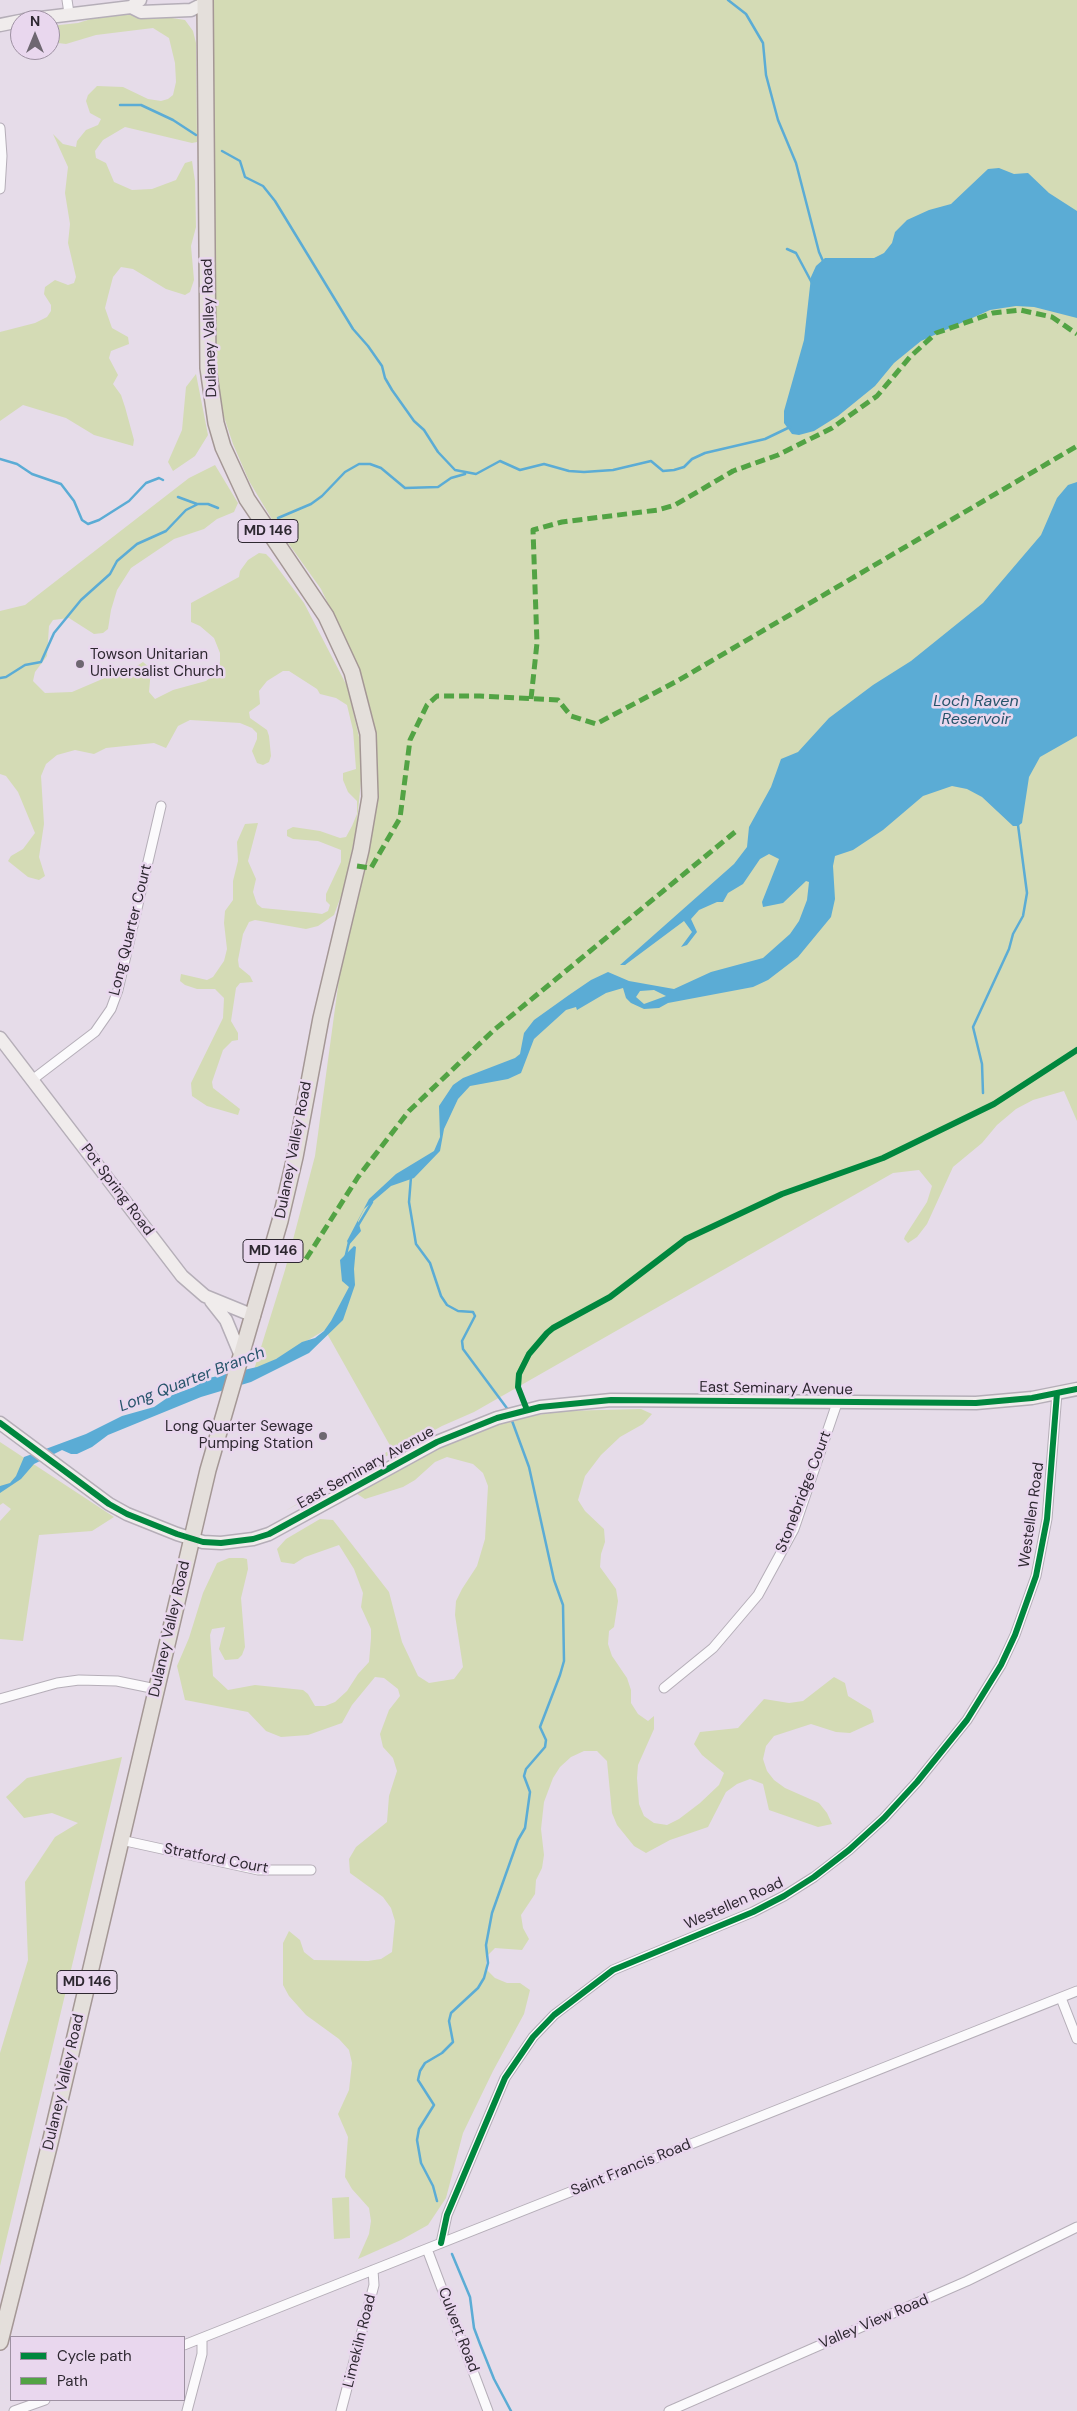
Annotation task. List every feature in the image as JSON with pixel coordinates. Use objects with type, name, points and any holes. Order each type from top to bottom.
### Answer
[{"type":"main road","name":"Dulaney Valley Road","points":[[0,2342],[48,2152],[192,1539],[229,1393],[254,1316],[289,1184],[321,1018],[364,836],[370,797],[370,764],[363,708],[355,680],[341,644],[326,616],[247,499],[223,447],[216,423],[208,368],[203,1]]},
{"type":"street","points":[[55,10],[68,6],[136,3],[141,12],[191,10],[203,1]]},
{"type":"street","points":[[0,128],[2,156],[0,189]]},
{"type":"street","name":"Long Quarter Court","points":[[32,1080],[95,1032],[111,1009],[118,990],[161,806]]},
{"type":"street","name":"Pot Spring Road","points":[[0,1038],[176,1268],[193,1287],[205,1296],[254,1316]]},
{"type":"street","points":[[205,1296],[226,1320],[241,1356]]},
{"type":"street","name":"East Seminary Avenue","points":[[0,1423],[122,1512],[158,1528],[192,1539],[221,1543],[261,1537],[287,1526],[437,1442],[510,1415],[553,1405],[604,1400],[976,1403],[1077,1389]]},
{"type":"street","name":"Westellen Road","points":[[441,2243],[447,2215],[505,2078],[528,2044],[554,2015],[600,1978],[621,1966],[753,1912],[784,1896],[814,1877],[849,1850],[889,1813],[967,1720],[1004,1657],[1036,1576],[1047,1519],[1057,1393]]},
{"type":"street","name":"Stonebridge Court","points":[[664,1688],[713,1648],[744,1613],[767,1580],[794,1529],[837,1403]]},
{"type":"street","points":[[0,1699],[57,1683],[79,1680],[117,1681],[156,1689]]},
{"type":"street","name":"Stratford Court","points":[[121,1840],[258,1870],[311,1870]]},
{"type":"street","name":"Saint Francis Road","points":[[185,2345],[1077,1991]]},
{"type":"street","points":[[1061,1998],[1077,2039]]},
{"type":"street","name":"Valley View Road","points":[[668,2411],[967,2282],[1077,2227]]},
{"type":"street","name":"Culvert Road","points":[[427,2249],[488,2411]]},
{"type":"street","name":"Limekiln Road","points":[[341,2411],[374,2285],[373,2270]]},
{"type":"street","points":[[188,2411],[202,2354],[202,2338]]},
{"type":"street","points":[[14,2411],[42,2401]]},
{"type":"green space","points":[[211,0],[1077,0],[1077,1121],[1064,1091],[1033,1100],[1016,1109],[997,1125],[982,1143],[953,1167],[927,1224],[917,1237],[908,1243],[904,1239],[905,1236],[927,1202],[932,1186],[919,1170],[893,1173],[474,1412],[442,1426],[285,1511],[392,1449],[325,1330],[253,1373],[285,1270],[315,1156],[344,942],[376,799],[377,766],[369,703],[346,641],[321,589],[276,526],[249,481],[233,444],[217,396],[215,368]]},
{"type":"green space","points":[[104,15],[152,15],[185,20],[193,31],[196,43],[197,142],[192,143],[125,127],[103,140],[95,151],[96,158],[106,163],[114,182],[132,190],[152,189],[176,180],[185,163],[192,161],[195,181],[196,227],[191,246],[194,280],[190,292],[185,295],[166,289],[133,269],[121,267],[113,277],[105,308],[112,328],[128,337],[129,344],[111,351],[109,358],[118,375],[113,384],[121,395],[125,407],[134,440],[133,446],[94,435],[66,418],[23,405],[0,421],[0,332],[35,323],[47,317],[51,311],[51,305],[44,294],[45,287],[55,280],[68,285],[74,283],[76,277],[68,243],[70,224],[65,193],[68,167],[53,134],[63,144],[76,147],[77,141],[86,130],[98,125],[101,119],[90,113],[86,101],[88,95],[97,86],[123,87],[148,99],[161,101],[173,95],[176,82],[175,63],[169,38],[153,28],[96,35],[66,44],[60,43],[60,25],[78,23]]},
{"type":"green space","points":[[196,374],[208,435],[195,456],[173,471],[168,462],[182,430],[186,387]]},
{"type":"green space","points":[[215,465],[238,503],[234,512],[217,519],[204,529],[174,539],[131,568],[117,590],[108,629],[103,633],[94,634],[69,618],[53,620],[49,626],[47,656],[35,672],[33,681],[45,693],[72,692],[107,677],[126,673],[143,662],[151,669],[149,692],[155,699],[173,690],[206,681],[214,675],[220,662],[220,653],[214,638],[200,626],[191,622],[191,603],[239,577],[240,571],[248,560],[259,553],[266,554],[271,559],[304,603],[347,686],[359,737],[362,771],[356,831],[343,891],[334,915],[318,926],[306,929],[255,920],[249,922],[243,934],[238,960],[239,967],[250,976],[253,982],[240,983],[236,988],[231,1021],[238,1033],[238,1040],[232,1041],[223,1050],[212,1082],[213,1088],[240,1109],[238,1115],[207,1106],[192,1096],[191,1083],[223,1018],[224,998],[215,989],[197,989],[185,985],[180,981],[181,974],[207,980],[213,977],[224,961],[227,949],[224,923],[225,911],[233,900],[233,881],[238,861],[237,842],[245,824],[258,823],[248,861],[256,879],[253,892],[257,904],[262,908],[322,914],[328,911],[330,905],[326,901],[326,894],[341,862],[341,850],[318,841],[293,839],[287,836],[287,830],[293,827],[320,831],[340,838],[346,837],[352,826],[357,814],[357,801],[348,792],[343,780],[343,773],[356,769],[353,730],[347,705],[336,698],[320,694],[317,689],[289,671],[283,671],[267,681],[259,691],[260,704],[249,712],[250,718],[267,730],[269,736],[271,756],[269,762],[263,765],[257,763],[252,751],[257,739],[257,733],[252,728],[240,723],[190,720],[178,726],[166,748],[154,743],[106,748],[94,754],[75,750],[57,755],[46,764],[41,776],[44,824],[39,857],[45,876],[39,880],[28,877],[8,861],[11,856],[23,849],[35,833],[18,792],[6,776],[0,774],[0,611],[25,605],[189,478]]},
{"type":"green space","points":[[641,1409],[652,1414],[643,1424],[620,1437],[601,1455],[585,1476],[578,1500],[585,1511],[604,1529],[605,1542],[601,1554],[600,1567],[616,1589],[618,1601],[614,1627],[609,1631],[608,1644],[612,1656],[627,1678],[631,1690],[631,1703],[638,1714],[648,1721],[654,1716],[654,1729],[638,1765],[639,1804],[644,1816],[654,1823],[667,1825],[679,1819],[700,1803],[719,1785],[724,1773],[702,1755],[694,1744],[700,1732],[738,1728],[764,1699],[789,1703],[803,1701],[834,1677],[845,1683],[848,1696],[871,1710],[874,1722],[850,1733],[836,1732],[811,1724],[774,1736],[766,1746],[763,1759],[767,1771],[774,1780],[785,1788],[819,1803],[827,1813],[832,1824],[818,1827],[769,1810],[763,1784],[750,1779],[737,1784],[726,1792],[708,1827],[670,1840],[646,1853],[634,1846],[617,1825],[612,1813],[607,1761],[597,1751],[584,1751],[571,1757],[560,1767],[553,1778],[544,1802],[541,1829],[544,1855],[542,1868],[536,1880],[535,1894],[521,1915],[523,1928],[529,1939],[522,1950],[495,1948],[486,1957],[486,1969],[495,1978],[507,1983],[520,1983],[530,1990],[524,2014],[493,2071],[463,2133],[446,2198],[428,2225],[401,2240],[358,2259],[369,2234],[371,2221],[369,2208],[352,2189],[345,2177],[348,2137],[338,2114],[349,2090],[352,2063],[349,2050],[339,2039],[306,2015],[289,1996],[283,1985],[283,1943],[289,1931],[300,1940],[304,1952],[314,1960],[368,1961],[381,1959],[392,1952],[395,1921],[391,1908],[383,1897],[350,1873],[349,1859],[356,1847],[387,1822],[389,1796],[397,1771],[393,1758],[383,1747],[380,1734],[389,1710],[400,1696],[398,1689],[384,1678],[375,1677],[352,1705],[342,1723],[308,1735],[281,1737],[266,1731],[248,1712],[185,1700],[177,1666],[189,1638],[203,1593],[217,1563],[229,1558],[243,1558],[247,1559],[248,1569],[241,1598],[245,1647],[238,1659],[225,1660],[219,1649],[225,1627],[212,1629],[210,1635],[213,1676],[228,1690],[255,1685],[303,1690],[308,1694],[315,1706],[325,1706],[335,1702],[347,1691],[358,1674],[369,1662],[371,1638],[371,1629],[361,1607],[363,1593],[354,1569],[339,1545],[305,1557],[294,1564],[281,1562],[277,1549],[286,1539],[320,1519],[333,1520],[389,1592],[402,1642],[418,1676],[429,1683],[454,1679],[463,1667],[455,1615],[456,1601],[477,1566],[485,1539],[488,1486],[483,1473],[473,1464],[447,1457],[435,1462],[415,1480],[403,1487],[365,1499],[354,1492],[450,1442],[512,1419],[563,1411]]},
{"type":"green space","points":[[0,1442],[114,1517],[92,1531],[39,1535],[23,1641],[0,1639],[0,1521],[11,1509],[3,1503],[0,1505]]},
{"type":"green space","points":[[122,1757],[0,2266],[0,2053],[28,1960],[25,1882],[55,1837],[78,1823],[52,1813],[24,1818],[6,1797],[27,1778]]},
{"type":"green space","points":[[349,2197],[350,2238],[334,2239],[332,2198]]},
{"type":"water","points":[[999,168],[1014,174],[1028,173],[1049,193],[1077,211],[1077,318],[1034,307],[1016,306],[990,310],[921,341],[894,363],[875,386],[838,416],[814,431],[799,435],[792,434],[784,423],[784,411],[804,340],[811,277],[816,266],[825,258],[874,258],[884,253],[892,243],[895,232],[907,220],[929,210],[951,204],[988,169]]},
{"type":"water","name":"Loch Raven Reservoir","points":[[1077,482],[1077,736],[1040,757],[1029,777],[1022,823],[1018,826],[1013,826],[982,797],[967,789],[952,786],[923,796],[883,830],[853,850],[835,856],[833,866],[835,899],[831,917],[798,957],[768,980],[753,987],[668,1003],[659,1008],[644,1009],[631,1003],[626,998],[623,988],[606,993],[577,1010],[576,1007],[566,1010],[534,1039],[521,1073],[508,1079],[470,1086],[458,1099],[444,1129],[440,1151],[414,1178],[391,1186],[364,1209],[358,1221],[361,1231],[349,1245],[347,1241],[369,1199],[396,1174],[434,1151],[440,1137],[439,1106],[453,1085],[463,1078],[515,1058],[520,1054],[524,1033],[534,1020],[569,995],[591,980],[608,972],[629,981],[674,989],[711,972],[763,958],[790,934],[799,921],[807,900],[809,882],[806,881],[783,903],[763,907],[762,902],[779,859],[769,854],[760,859],[743,884],[728,893],[723,902],[717,902],[699,910],[691,919],[697,932],[687,945],[681,947],[692,932],[684,921],[625,965],[620,965],[734,864],[747,847],[749,827],[771,787],[781,759],[798,752],[829,718],[873,685],[911,661],[983,603],[1041,535],[1057,498],[1068,485]],"holes":[[[654,990],[666,996],[644,1004],[636,997],[640,991]]]},
{"type":"water","points":[[354,1246],[356,1247],[355,1285],[343,1320],[309,1353],[251,1382],[201,1397],[108,1435],[92,1447],[77,1454],[71,1454],[62,1450],[34,1464],[21,1479],[0,1493],[0,1486],[10,1483],[16,1476],[24,1457],[86,1434],[122,1416],[154,1407],[170,1396],[194,1387],[209,1378],[257,1367],[276,1359],[302,1342],[315,1338],[324,1331],[331,1321],[349,1287],[342,1281],[340,1260]]},
{"type":"waterway","points":[[728,0],[746,14],[763,43],[766,75],[778,120],[796,163],[823,261]]},
{"type":"waterway","points":[[120,105],[141,105],[173,120],[196,135]]},
{"type":"waterway","points":[[222,151],[240,161],[245,177],[263,186],[275,201],[353,329],[382,366],[385,378],[392,390],[414,421],[424,430],[438,452],[455,470],[476,474],[500,461],[520,470],[544,464],[569,471],[584,472],[613,470],[651,461],[663,471],[674,470],[684,467],[692,459],[705,453],[765,439],[790,427]]},
{"type":"waterway","points":[[787,249],[796,253],[812,283]]},
{"type":"waterway","points":[[0,459],[17,464],[32,474],[61,484],[74,501],[82,520],[88,524],[99,520],[129,501],[146,483],[159,478],[163,480]]},
{"type":"waterway","points":[[278,518],[311,504],[322,496],[345,472],[359,464],[370,464],[381,468],[405,488],[438,487],[451,478],[465,474]]},
{"type":"waterway","points":[[178,497],[197,504]]},
{"type":"waterway","points":[[0,678],[6,677],[25,665],[41,662],[54,633],[81,600],[110,574],[117,561],[137,544],[166,531],[186,510],[198,504],[208,504],[218,508]]},
{"type":"waterway","points":[[983,1093],[982,1064],[973,1027],[1009,949],[1013,934],[1023,916],[1027,893],[1018,825]]},
{"type":"waterway","points":[[411,1177],[409,1202],[416,1244],[430,1263],[441,1296],[447,1305],[458,1311],[473,1312],[475,1316],[462,1341],[463,1349],[509,1411]]},
{"type":"waterway","name":"Long Quarter Branch","points":[[357,1227],[372,1202]]},
{"type":"waterway","name":"Long Quarter Branch","points":[[345,1259],[349,1242]]},
{"type":"waterway","points":[[437,2201],[433,2186],[421,2163],[417,2140],[419,2129],[434,2105],[418,2080],[420,2071],[425,2063],[442,2053],[453,2042],[449,2021],[451,2013],[478,1988],[484,1978],[488,1963],[486,1945],[492,1913],[518,1840],[525,1828],[530,1792],[524,1776],[526,1769],[545,1747],[546,1740],[540,1727],[564,1661],[563,1605],[554,1580],[529,1467],[511,1418]]},
{"type":"waterway","points":[[452,2254],[470,2297],[474,2328],[480,2344],[494,2379],[511,2411]]},
{"type":"marked path","points":[[531,699],[537,643],[533,530],[562,522],[658,510],[675,505],[733,471],[778,455],[832,428],[877,396],[910,357],[936,333],[993,313],[1020,310],[1052,317],[1077,334]]},
{"type":"marked path","points":[[357,866],[371,868],[400,818],[410,740],[427,705],[437,696],[558,700],[571,716],[596,724],[679,680],[1077,446]]},
{"type":"marked path","points":[[306,1259],[358,1177],[409,1111],[494,1030],[735,832]]},
{"type":"cycle path","points":[[527,1410],[518,1387],[519,1374],[529,1354],[547,1333],[610,1297],[686,1239],[782,1194],[883,1158],[994,1104],[1077,1050]]},
{"type":"cycle path","points":[[0,1423],[109,1504],[127,1514],[177,1534],[203,1542],[221,1543],[253,1539],[269,1534],[437,1442],[497,1418],[540,1407],[611,1400],[976,1403],[1032,1398],[1077,1389]]},
{"type":"cycle path","points":[[441,2243],[447,2215],[505,2078],[533,2037],[554,2015],[613,1970],[753,1912],[784,1896],[814,1877],[849,1850],[884,1818],[917,1782],[967,1720],[1001,1665],[1015,1635],[1036,1576],[1047,1519],[1057,1393]]},
{"type":"place","name":"Towson Unitarian Universalist Church","points":[[80,664]]},
{"type":"place","name":"Long Quarter Sewage Pumping Station","points":[[323,1436]]}]
